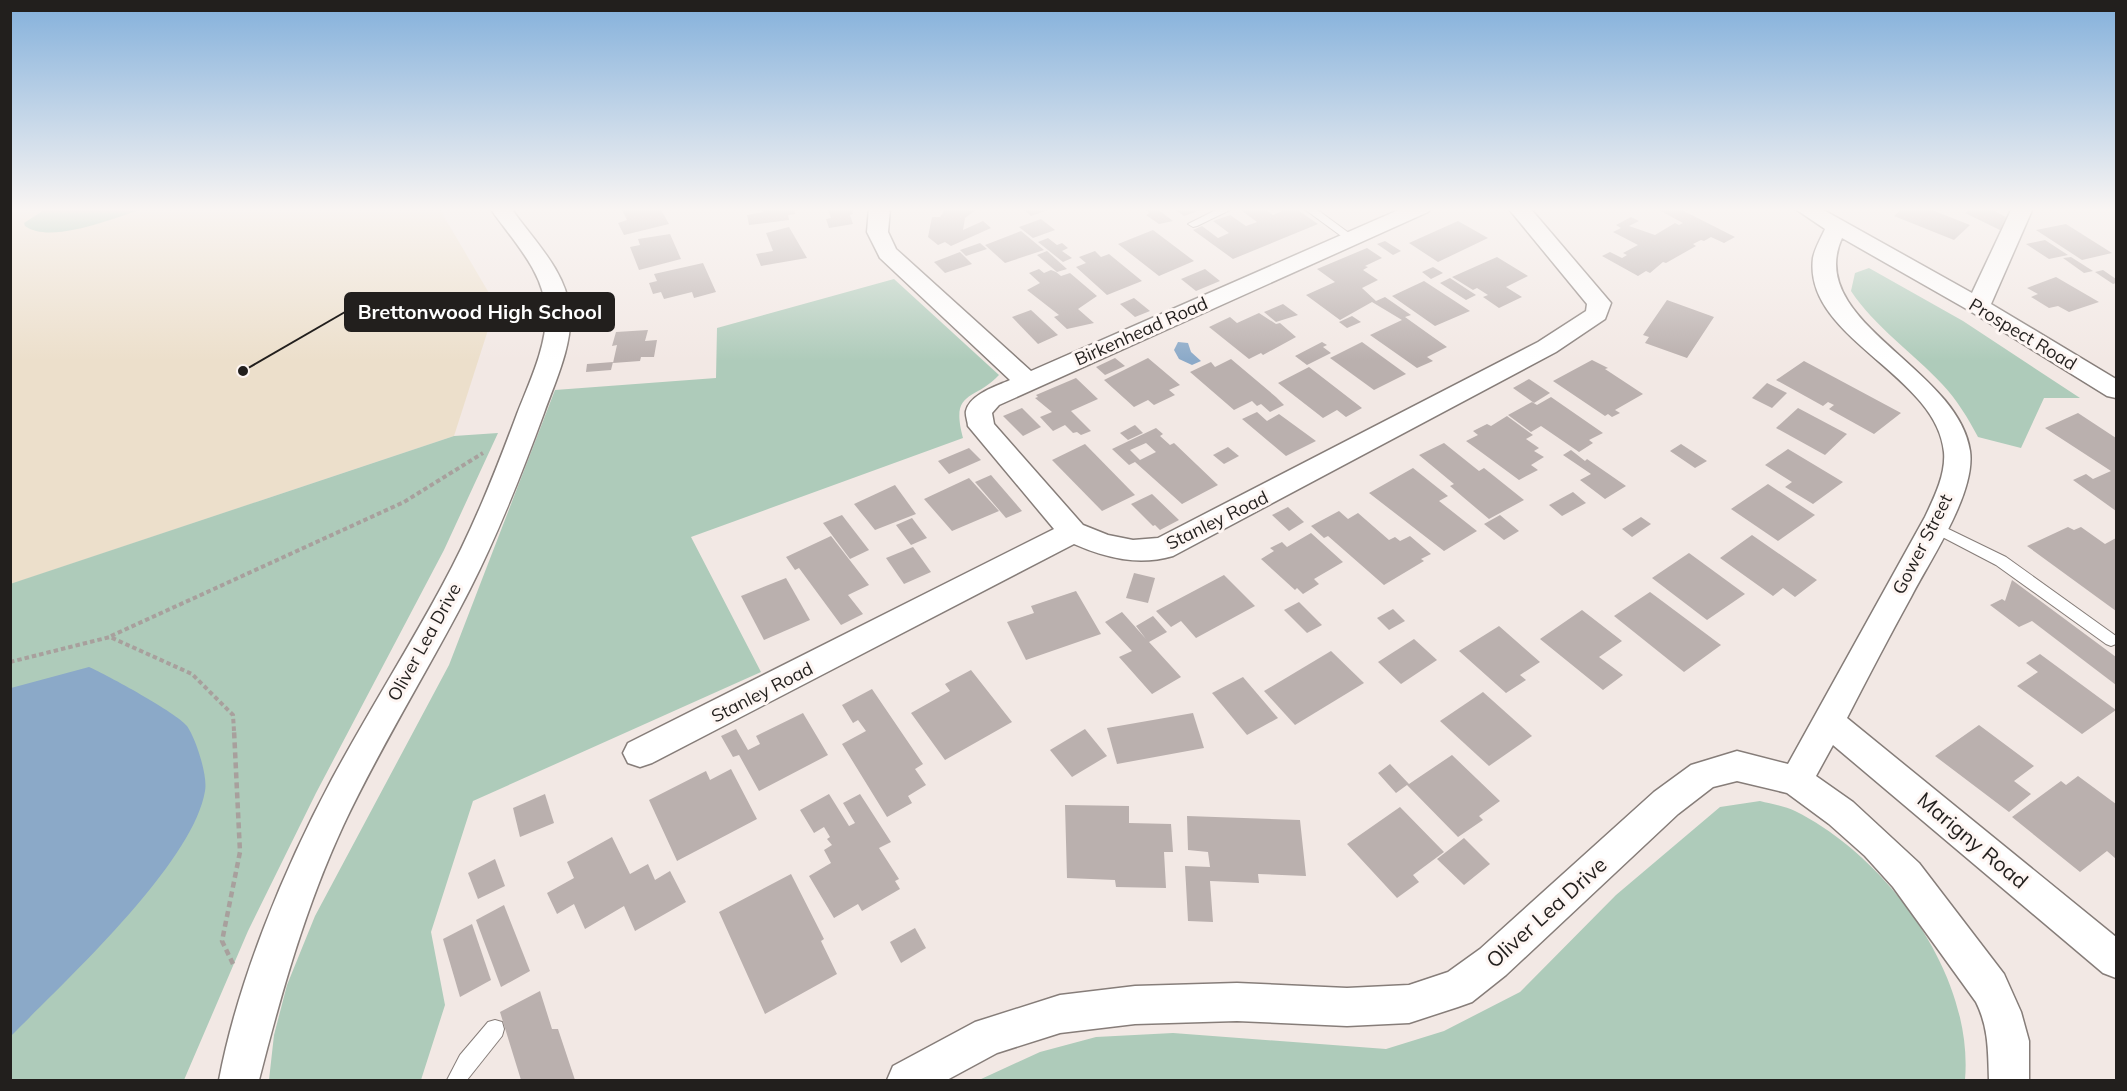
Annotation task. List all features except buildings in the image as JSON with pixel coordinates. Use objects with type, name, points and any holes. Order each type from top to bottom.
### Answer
[{"type":"street","name":"Oliver Lea Drive","points":[[239,1080],[255,1011],[293,903],[330,816],[382,716],[442,614],[481,537],[526,426],[546,369],[559,314],[554,288],[538,259]]},
{"type":"street","points":[[894,259],[1026,381]]},
{"type":"street","name":"Birkenhead Road","points":[[1073,532],[981,426],[979,411],[990,399],[1026,381],[1306,259]]},
{"type":"street","name":"Stanley Road","points":[[640,753],[1073,532],[1103,545],[1133,551],[1163,548],[1536,353],[1597,314],[1599,303],[1561,259]]},
{"type":"street","name":"Gower Street","points":[[1796,781],[1934,527],[1953,481],[1957,450],[1954,439],[1935,403],[1875,347],[1828,293],[1825,259]]},
{"type":"street","name":"Prospect Road","points":[[1894,259],[1978,306],[2116,390]]},
{"type":"street","points":[[1978,306],[2000,259]]},
{"type":"street","name":"Marigny Road","points":[[1829,722],[2116,960]]},
{"type":"street","name":"Oliver Lea Drive","points":[[906,1080],[989,1036],[1060,1014],[1135,1005],[1214,1002],[1347,1007],[1409,1004],[1448,992],[1458,988],[1493,962],[1666,803],[1703,775],[1737,766],[1796,781],[1841,813],[1877,844],[1906,875],[1990,988],[2007,1027],[2008,1080]]},
{"type":"lane","points":[[1934,527],[2001,561],[2111,640]]},
{"type":"lane","points":[[456,1080],[467,1062],[495,1029]]},
{"type":"path","points":[[10,662],[111,637],[404,502],[526,426]]},
{"type":"path","points":[[111,637],[192,674],[233,715],[240,852],[222,941],[255,1011]]},
{"type":"shaded area","points":[[10,259],[469,259],[496,305],[454,436],[11,584]]},
{"type":"green space","points":[[1869,268],[1963,321],[2080,398],[2044,398],[2021,448],[1978,437],[1962,409],[1947,390],[1871,316],[1851,291],[1855,273]]},
{"type":"green space","points":[[894,279],[999,375],[962,404],[960,422],[963,438],[691,537],[761,672],[473,801],[431,932],[445,1005],[421,1080],[269,1080],[274,1035],[287,985],[315,916],[449,665],[555,390],[716,378],[717,328]]},
{"type":"green space","points":[[498,433],[444,550],[316,793],[248,931],[184,1080],[11,1080],[10,584],[454,436]]},
{"type":"green space","points":[[1760,801],[1791,809],[1829,831],[1862,858],[1892,888],[1918,923],[1939,960],[1955,1000],[1964,1040],[1965,1080],[979,1080],[1040,1052],[1096,1037],[1173,1033],[1386,1049],[1444,1031],[1520,992],[1616,895],[1720,807]]},
{"type":"water","points":[[1178,342],[1188,343],[1191,352],[1201,361],[1192,365],[1179,359],[1174,350]]},
{"type":"water","points":[[89,667],[156,704],[187,726],[194,740],[205,776],[205,791],[195,820],[177,852],[152,886],[93,954],[11,1036],[11,688]]},
{"type":"place","name":"Brettonwood High School","points":[[243,371]]}]
